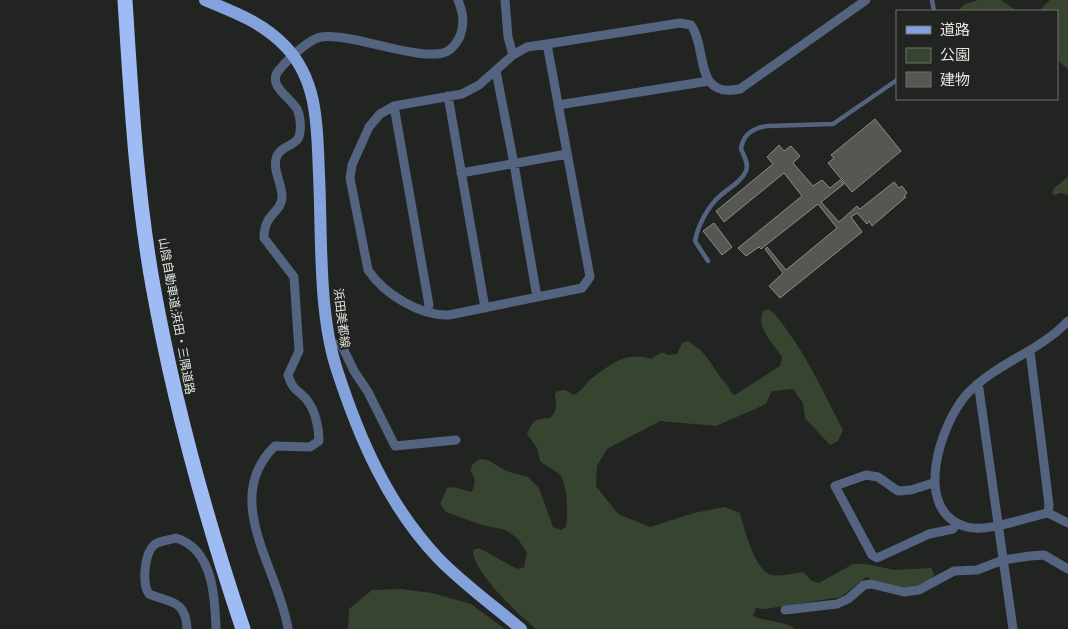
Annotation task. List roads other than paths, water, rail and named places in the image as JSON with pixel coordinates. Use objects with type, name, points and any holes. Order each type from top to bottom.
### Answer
[{"type":"highway","name":"山陰自動車道;浜田・三隅道路","points":[[125,0],[131,104],[153,284],[190,460],[217,552],[243,629]]},
{"type":"main road","name":"浜田美都線","points":[[205,0],[264,28],[294,56],[309,83],[316,115],[325,303],[331,345],[336,368],[363,442],[387,490],[424,542],[439,558],[521,629]]},
{"type":"street","points":[[288,629],[254,521],[250,499],[252,484],[265,456],[275,446],[310,447],[319,441],[319,431],[309,402],[295,391],[288,375],[299,351],[294,277],[264,238],[266,220],[280,204],[282,198],[281,186],[275,166],[276,157],[280,150],[297,140],[300,133],[296,108],[277,86],[276,77],[278,70],[303,46],[319,37],[338,36],[383,47],[431,53],[448,51],[458,41],[464,27],[463,12],[458,0]]},
{"type":"street","points":[[505,0],[508,37],[513,55]]},
{"type":"street","points":[[546,44],[590,277],[582,288],[450,316],[427,312],[383,287],[368,270],[350,178],[352,165],[369,127],[380,114],[394,106],[462,94],[479,85],[513,55],[527,48],[546,44],[685,23],[695,31],[702,66],[709,81],[716,88],[725,90],[744,87],[866,0]]},
{"type":"street","points":[[496,72],[537,297]]},
{"type":"street","points":[[558,105],[709,81]]},
{"type":"street","points":[[448,96],[485,308]]},
{"type":"street","points":[[394,106],[429,306],[427,312]]},
{"type":"street","points":[[461,173],[567,154]]},
{"type":"street","points":[[1068,322],[1056,334],[1001,367],[976,385],[958,406],[941,448],[933,484],[938,501],[944,512],[956,524],[983,529],[1048,513],[1068,523]]},
{"type":"street","points":[[331,345],[340,344],[354,371],[368,392],[394,446],[456,440]]},
{"type":"street","points":[[1030,351],[1049,505],[1048,513]]},
{"type":"street","points":[[976,385],[979,389],[1013,629]]},
{"type":"street","points":[[933,484],[911,490],[898,491],[878,477],[866,475],[834,486],[872,555],[877,558],[929,534],[953,530],[956,524]]},
{"type":"street","points":[[187,629],[186,614],[180,606],[149,594],[145,585],[150,551],[156,543],[176,538],[198,551],[212,582],[216,629]]},
{"type":"street","points":[[785,610],[837,604],[848,599],[864,585],[871,584],[904,592],[919,590],[954,572],[976,570],[1003,560],[1044,555],[1068,569]]},
{"type":"lane","points":[[708,261],[695,241],[698,226],[718,197],[742,178],[746,171],[747,164],[741,149],[747,134],[759,127],[766,126],[833,124],[896,81]]}]
